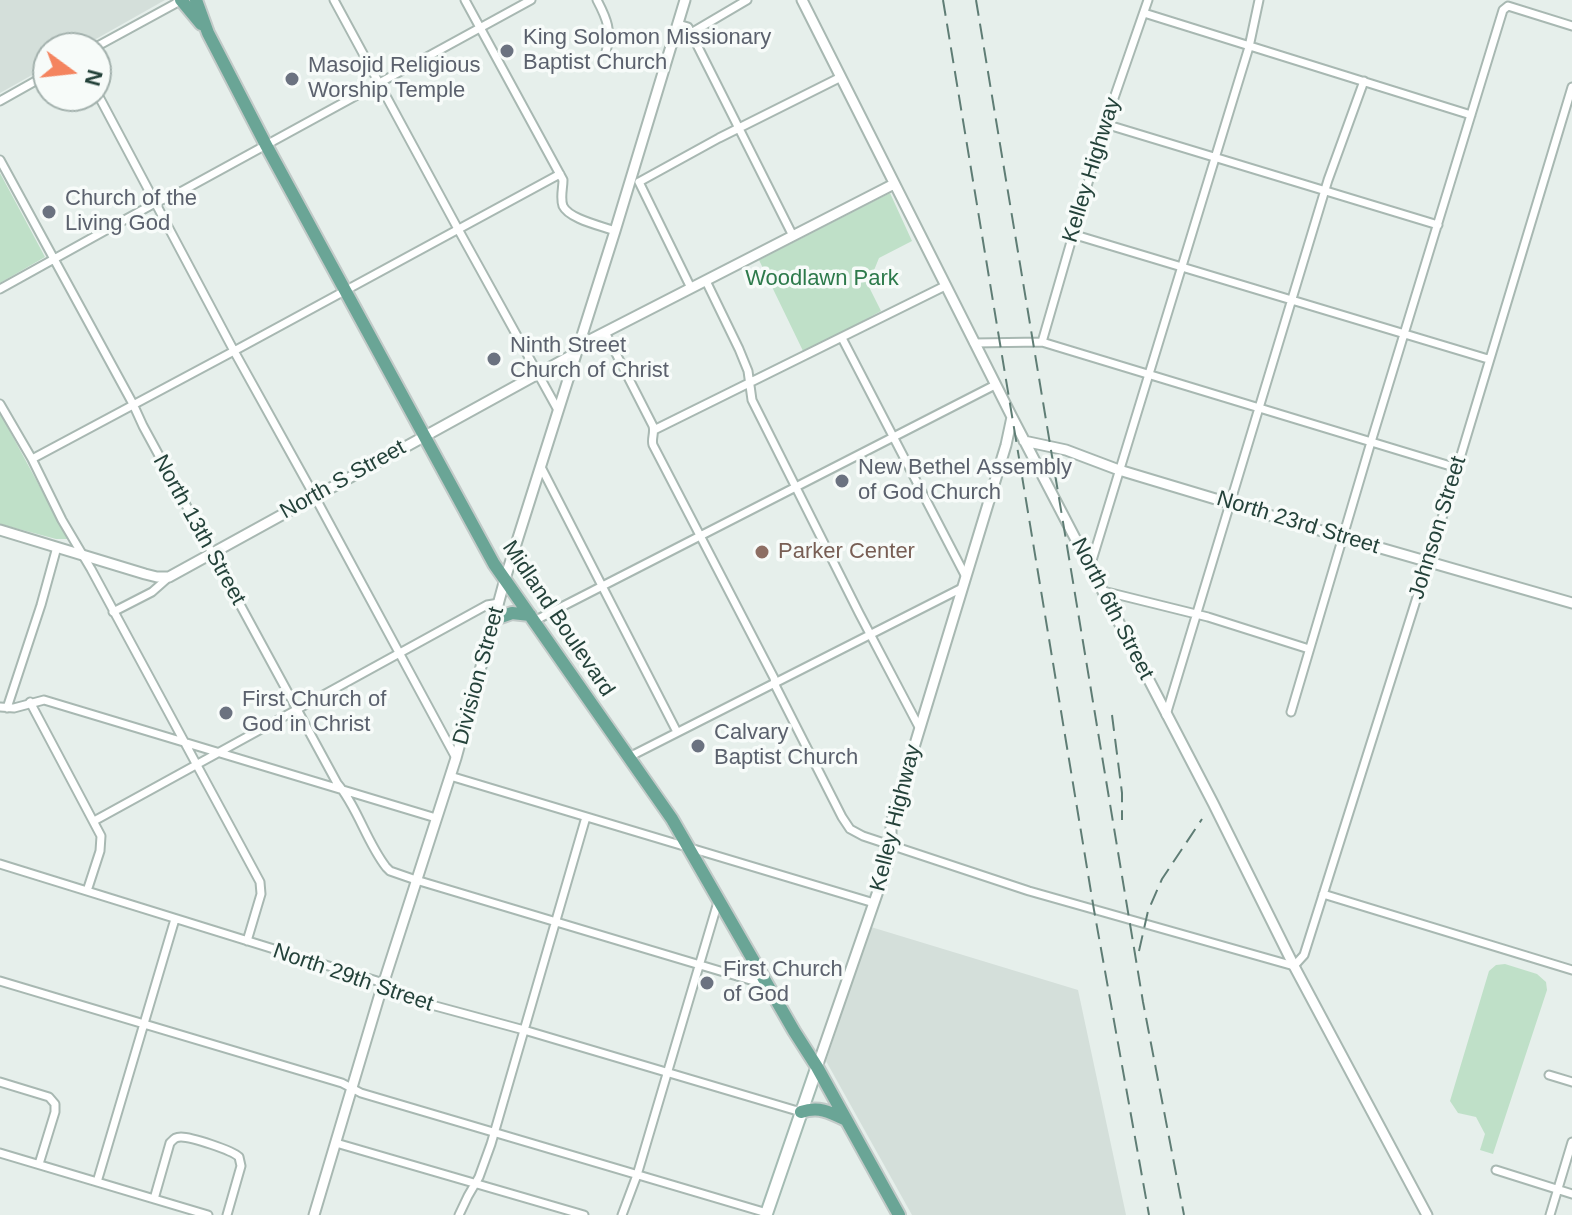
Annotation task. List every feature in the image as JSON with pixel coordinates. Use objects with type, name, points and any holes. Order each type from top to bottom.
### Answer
[{"type":"main road","name":"Midland Boulevard","points":[[181,0],[208,33]]},
{"type":"main road","name":"Midland Boulevard","points":[[196,0],[208,33],[266,145],[494,564],[672,819],[817,1067],[896,1213]]},
{"type":"main road","points":[[495,619],[515,613],[532,618]]},
{"type":"main road","name":"Kelley Highway","points":[[766,1214],[817,1067]]},
{"type":"main road","points":[[801,1112],[820,1109],[846,1120]]},
{"type":"street","points":[[112,38],[181,0]]},
{"type":"street","points":[[334,0],[558,410]]},
{"type":"street","points":[[465,0],[563,180],[565,210],[615,231]]},
{"type":"street","points":[[0,289],[531,0]]},
{"type":"street","points":[[597,0],[610,34],[606,52]]},
{"type":"street","name":"Division Street","points":[[314,1215],[456,758],[505,579],[615,231],[634,181],[685,0]]},
{"type":"street","points":[[691,33],[747,0]]},
{"type":"street","name":"North 6th Street","points":[[802,0],[995,385],[1213,803],[1294,966],[1427,1215]]},
{"type":"street","name":"Kelley Highway","points":[[1037,342],[1105,124],[1148,0]]},
{"type":"street","points":[[1090,567],[1249,47],[1259,0]]},
{"type":"street","points":[[1291,712],[1403,335],[1505,8],[1508,6],[1572,26]]},
{"type":"street","points":[[1144,13],[1471,115]]},
{"type":"street","points":[[678,24],[688,27],[793,236]]},
{"type":"street","points":[[691,288],[634,181],[841,77]]},
{"type":"street","points":[[1166,715],[1326,190],[1364,81]]},
{"type":"street","points":[[0,101],[32,83]]},
{"type":"street","name":"Johnson Street","points":[[1294,966],[1304,955],[1428,562],[1572,87]]},
{"type":"street","points":[[107,112],[456,758]]},
{"type":"street","points":[[1105,124],[1438,225]]},
{"type":"street","name":"North 13th Street","points":[[0,160],[297,710],[386,867],[416,880],[768,985]]},
{"type":"street","points":[[32,459],[560,174]]},
{"type":"street","name":"North S Street","points":[[113,612],[152,592],[169,577],[537,375],[605,332],[894,184]]},
{"type":"street","points":[[1072,234],[1488,359]]},
{"type":"street","points":[[706,281],[748,371],[752,400],[919,727]]},
{"type":"street","points":[[654,430],[945,286]]},
{"type":"street","points":[[605,332],[654,430],[653,445],[847,826],[856,833],[1029,891],[1294,966]]},
{"type":"street","points":[[842,338],[966,577]]},
{"type":"street","points":[[974,343],[1037,342],[1457,468]]},
{"type":"street","points":[[532,618],[995,385]]},
{"type":"street","points":[[0,404],[260,882],[261,894],[247,941]]},
{"type":"street","name":"Kelley Highway","points":[[817,1067],[886,868],[891,845],[891,823],[1012,417]]},
{"type":"street","name":"North 23rd Street","points":[[1024,441],[1066,450],[1119,470],[1572,603]]},
{"type":"street","points":[[541,467],[677,732]]},
{"type":"street","points":[[0,530],[145,574],[169,577]]},
{"type":"street","points":[[57,547],[41,605],[4,708],[44,700],[436,818]]},
{"type":"street","points":[[629,757],[962,588]]},
{"type":"street","points":[[1103,591],[1197,614],[1309,649]]},
{"type":"street","points":[[94,821],[487,605],[499,603]]},
{"type":"street","points":[[30,702],[101,836],[87,891]]},
{"type":"street","points":[[450,776],[874,903]]},
{"type":"street","points":[[459,1215],[479,1177],[494,1133],[586,817]]},
{"type":"street","name":"North 29th Street","points":[[0,864],[377,981],[391,994],[801,1112]]},
{"type":"street","points":[[1323,894],[1572,970]]},
{"type":"street","points":[[622,1215],[637,1175],[719,900]]},
{"type":"street","points":[[97,1182],[175,919]]},
{"type":"street","points":[[0,981],[766,1214]]},
{"type":"street","points":[[1549,1075],[1572,1082]]},
{"type":"street","points":[[0,1082],[49,1097],[55,1104],[39,1164]]},
{"type":"street","points":[[154,1199],[170,1143],[183,1137],[232,1151],[239,1157],[241,1166],[227,1215]]},
{"type":"street","points":[[1550,1215],[1572,1142]]},
{"type":"street","points":[[336,1143],[584,1215]]},
{"type":"street","points":[[0,1153],[208,1215]]},
{"type":"street","points":[[1496,1170],[1572,1194]]},
{"type":"shaded area","points":[[0,0],[165,0],[108,32],[32,32],[32,75],[0,93]]},
{"type":"shaded area","points":[[871,927],[1078,990],[1126,1215],[912,1215],[826,1061]]},
{"type":"green space","points":[[0,173],[45,257],[0,283]]},
{"type":"green space","name":"Woodlawn Park","points":[[890,193],[912,241],[879,258],[868,285],[881,311],[804,353],[759,260]]},
{"type":"green space","points":[[0,413],[68,539],[56,539],[0,524]]},
{"type":"green space","points":[[1505,964],[1537,974],[1546,982],[1547,990],[1493,1154],[1480,1150],[1485,1134],[1476,1117],[1458,1113],[1450,1101],[1489,971],[1496,965]]},
{"type":"railway","points":[[943,0],[1094,910],[1149,1215]]},
{"type":"railway","points":[[976,0],[1143,1002],[1184,1215]]},
{"type":"railway","points":[[1112,715],[1122,793],[1122,820]]},
{"type":"railway","points":[[1139,951],[1148,911],[1162,879],[1202,819]]},
{"type":"place","name":"King Solomon Missionary Baptist Church","points":[[507,51]]},
{"type":"place","name":"Masojid Religious Worship Temple","points":[[292,79]]},
{"type":"place","name":"Church of the Living God","points":[[49,212]]},
{"type":"place","name":"Ninth Street Church of Christ","points":[[494,359]]},
{"type":"place","name":"New Bethel Assembly of God Church","points":[[842,481]]},
{"type":"place","name":"Parker Center","points":[[762,552]]},
{"type":"place","name":"First Church of God in Christ","points":[[226,713]]},
{"type":"place","name":"Calvary Baptist Church","points":[[698,746]]},
{"type":"place","name":"First Church of God","points":[[707,983]]}]
